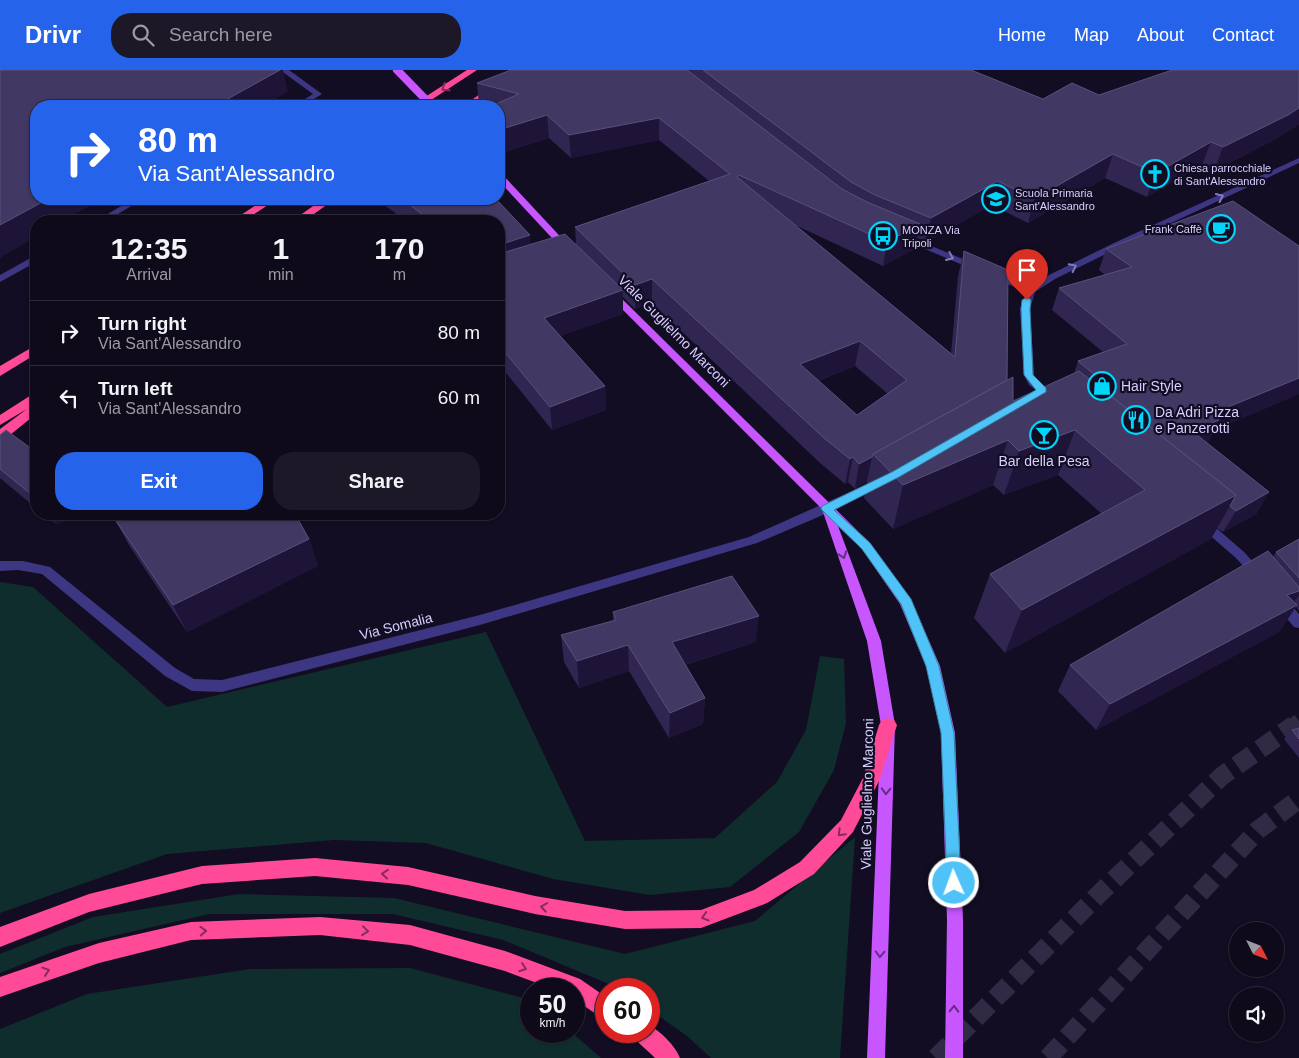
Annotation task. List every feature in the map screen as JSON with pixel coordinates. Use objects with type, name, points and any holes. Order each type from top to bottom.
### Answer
[{"type":"highway","points":[[426,100],[473,70]]},
{"type":"highway","points":[[476,100],[520,70]]},
{"type":"highway","points":[[246,215],[262,205]]},
{"type":"highway","points":[[306,215],[321,205]]},
{"type":"highway","points":[[0,365],[30,348]]},
{"type":"highway","points":[[0,372],[30,353]]},
{"type":"highway","points":[[0,421],[30,400]]},
{"type":"highway","points":[[0,436],[30,413]]},
{"type":"highway","points":[[0,937],[89,903],[202,875],[314,867],[408,876],[534,905],[625,920],[701,919],[760,897],[807,868],[847,826],[871,778],[888,725]]},
{"type":"highway","points":[[0,987],[99,954],[192,931],[320,926],[410,935],[504,961],[573,986],[595,1001]]},
{"type":"highway","points":[[656,1043],[669,1058]]},
{"type":"main road","points":[[397,70],[426,100]]},
{"type":"main road","points":[[505,183],[568,254]]},
{"type":"main road","name":"Viale Guglielmo Marconi","points":[[602,285],[826,509],[866,546],[906,602],[932,666],[948,733],[955,920],[954,1058]]},
{"type":"main road","name":"Viale Guglielmo Marconi","points":[[826,509],[874,641],[888,725],[876,1058]]},
{"type":"street","points":[[284,70],[318,94],[308,100]]},
{"type":"street","points":[[1062,405],[1038,393],[1029,375],[1025,309],[1031,291],[1052,277],[1109,249],[1299,160]]},
{"type":"street","points":[[110,215],[128,205]]},
{"type":"street","points":[[895,234],[1031,291]]},
{"type":"street","points":[[0,279],[30,262]]},
{"type":"street","name":"Via Somalia","points":[[0,566],[12,564],[29,565],[46,570],[170,672],[192,685],[222,686],[480,620],[753,540],[826,509],[888,478]]},
{"type":"street","points":[[1196,518],[1240,555],[1299,623]]},
{"type":"green space","points":[[0,582],[33,587],[167,707],[486,632],[585,841],[715,838],[777,782],[806,730],[820,656],[844,659],[846,723],[834,770],[799,832],[730,887],[650,895],[553,879],[426,843],[334,840],[167,854],[0,913]]},
{"type":"green space","points":[[855,837],[840,1058],[711,1058],[687,1036],[660,1017],[660,978],[595,978],[503,940],[393,914],[209,914],[65,947],[0,973],[0,954],[93,917],[239,894],[394,898],[625,954],[755,921]]},
{"type":"green space","points":[[410,968],[520,997],[520,1043],[584,1043],[601,1058],[0,1058],[0,1029],[87,994],[250,969]]},
{"type":"building","points":[[0,70],[280,70],[226,100],[30,100],[30,205],[37,205],[0,225]]},
{"type":"building","points":[[511,70],[687,70],[842,189],[867,202],[920,224],[887,242],[739,175],[737,177],[955,357],[964,251],[1008,270],[1007,380],[873,454],[872,457],[859,464],[853,457],[850,459],[824,438],[652,279],[635,285],[575,227],[730,174],[659,118],[569,135],[547,115],[505,128],[505,100],[519,94],[477,83]],"holes":[[[860,341],[907,380],[857,415],[800,364]]]},
{"type":"building","points":[[703,70],[971,70],[1043,99],[1072,83],[1099,95],[1172,70],[1299,70],[1299,108],[1223,147],[1211,142],[1156,173],[1113,154],[1034,199],[998,181],[931,218],[875,195],[851,182]]},
{"type":"building","points":[[1233,201],[1299,246],[1299,378],[1211,414],[1219,420],[1192,431],[1269,492],[1236,511],[1230,506],[1236,495],[1094,383],[1101,380],[1078,361],[1127,344],[1059,288],[1132,267],[1106,249]]},
{"type":"building","points":[[410,205],[502,205],[530,235],[505,243],[505,215],[420,215],[422,214]]},
{"type":"building","points":[[565,234],[623,290],[544,318],[605,386],[550,407],[505,352],[505,252]]},
{"type":"building","points":[[1079,371],[1236,495],[1022,610],[990,574],[1145,490],[1075,430],[1019,451],[1008,440],[903,485],[873,454],[1013,377],[1013,401]]},
{"type":"building","points":[[6,430],[30,448],[30,493],[0,469],[0,435]]},
{"type":"building","points":[[115,520],[298,520],[309,539],[173,605]]},
{"type":"building","points":[[1299,539],[1299,578],[1276,552]]},
{"type":"building","points":[[1268,551],[1299,587],[1299,591],[1287,595],[1297,605],[1110,704],[1070,665]]},
{"type":"building","points":[[732,576],[759,616],[672,642],[705,698],[670,713],[628,645],[577,661],[561,635],[616,620],[613,612]]},
{"type":"building","points":[[1299,728],[1299,739],[1292,730]]},
{"type":"tunnel","points":[[1292,726],[1299,721]]},
{"type":"tunnel","points":[[936,1058],[1098,895],[1222,776],[1294,725]]},
{"type":"tunnel","points":[[1048,1058],[1258,830],[1299,799]]},
{"type":"place","name":"Chiesa parrocchiale di Sant'Alessandro","points":[[1155,174]]},
{"type":"place","name":"Scuola Primaria Sant'Alessandro","points":[[996,199]]},
{"type":"place","name":"Frank Caffè","points":[[1221,229]]},
{"type":"place","name":"MONZA Via Tripoli","points":[[883,236]]},
{"type":"place","name":"Hair Style","points":[[1102,386]]},
{"type":"place","name":"Da Adri Pizza e Panzerotti","points":[[1136,420]]},
{"type":"place","name":"Bar della Pesa","points":[[1044,435]]},
{"type":"route","points":[[954,883],[948,733],[932,666],[906,602],[866,546],[826,509],[895,474],[1042,390],[1029,375],[1025,309],[1027,300]]}]
